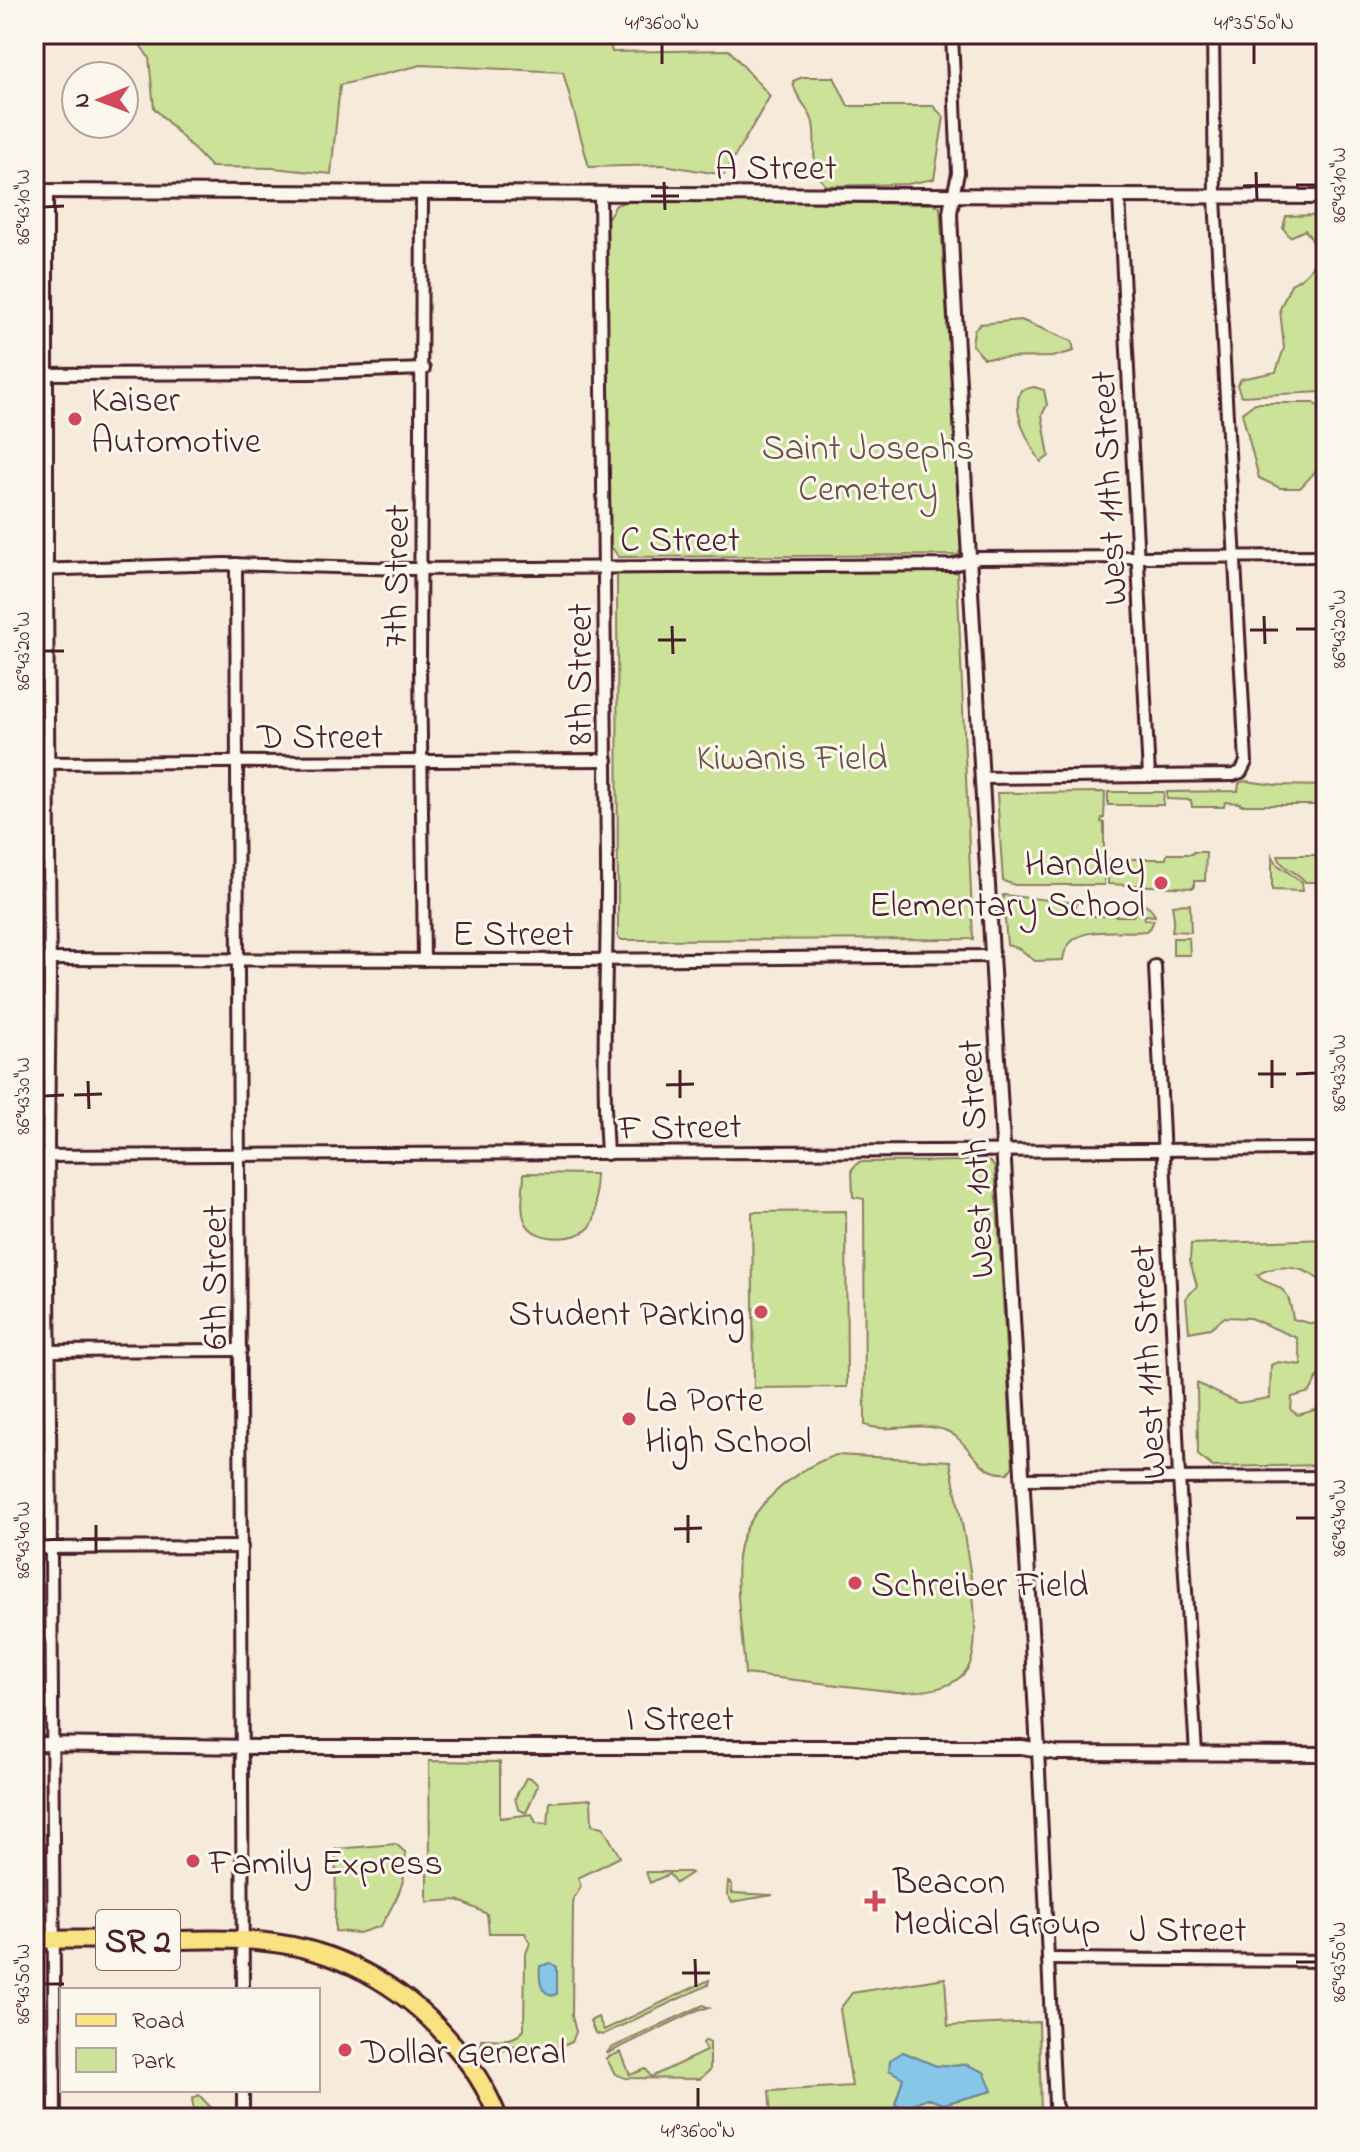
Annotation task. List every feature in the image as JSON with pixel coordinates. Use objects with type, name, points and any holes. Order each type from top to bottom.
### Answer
[{"type":"main road","name":"SR 2","points":[[34,1940],[243,1940],[301,1947],[333,1957],[371,1975],[430,2017],[460,2051],[479,2079],[498,2118]]},
{"type":"street","points":[[952,34],[958,173],[953,196]]},
{"type":"street","points":[[982,778],[1233,775],[1241,772],[1246,762],[1215,198],[1213,34]]},
{"type":"street","points":[[41,191],[47,374],[55,2118]]},
{"type":"street","name":"A Street","points":[[41,191],[1326,197]]},
{"type":"street","name":"7th Street","points":[[422,193],[421,763],[424,960]]},
{"type":"street","name":"8th Street","points":[[600,194],[607,760],[604,1067],[607,1154]]},
{"type":"street","name":"West 10th Street","points":[[953,196],[950,213],[952,266],[1023,1479],[1055,2104],[1060,2118]]},
{"type":"street","name":"West 11th Street","points":[[1119,196],[1149,776]]},
{"type":"street","points":[[34,374],[312,373],[424,369]]},
{"type":"street","name":"C Street","points":[[34,570],[236,564],[421,568],[953,565],[979,558],[1326,556]]},
{"type":"street","name":"6th Street","points":[[236,564],[243,1988]]},
{"type":"street","name":"D Street","points":[[34,763],[607,760]]},
{"type":"street","name":"E Street","points":[[34,959],[607,960],[992,956]]},
{"type":"street","name":"West 11th Street","points":[[1155,966],[1179,1477],[1196,1754]]},
{"type":"street","name":"F Street","points":[[34,1156],[1326,1149]]},
{"type":"street","points":[[34,1351],[241,1350]]},
{"type":"street","points":[[1023,1479],[1326,1477]]},
{"type":"street","points":[[34,1548],[242,1547]]},
{"type":"street","name":"I Street","points":[[34,1744],[1022,1747],[1056,1753],[1326,1754]]},
{"type":"street","name":"J Street","points":[[1049,1959],[1326,1961]]},
{"type":"street","points":[[243,2092],[243,2118]]},
{"type":"green space","points":[[133,34],[608,34],[612,52],[729,50],[770,96],[724,175],[664,165],[589,167],[563,72],[421,65],[340,85],[331,174],[273,168],[211,167],[154,108],[149,58]]},
{"type":"green space","points":[[803,77],[834,77],[848,106],[933,106],[944,117],[934,179],[908,184],[826,186],[815,163],[811,118],[794,87],[793,81]]},
{"type":"green space","name":"Saint Josephs Cemetery","points":[[630,200],[933,204],[940,207],[961,549],[958,555],[619,557],[609,544],[607,219],[616,205]]},
{"type":"green space","points":[[1321,215],[1326,219],[1326,386],[1322,392],[1241,396],[1237,385],[1241,379],[1276,372],[1284,348],[1280,309],[1291,284],[1306,274],[1314,261],[1311,238],[1305,230],[1290,237],[1283,228],[1286,216]]},
{"type":"green space","points":[[1021,320],[1072,341],[1074,351],[1052,357],[984,358],[972,345],[974,330],[980,324]]},
{"type":"green space","points":[[1034,387],[1044,390],[1047,405],[1042,415],[1049,456],[1041,462],[1023,428],[1018,408],[1021,390]]},
{"type":"green space","points":[[1255,403],[1314,403],[1326,414],[1325,456],[1300,488],[1280,488],[1259,478],[1242,413]]},
{"type":"green space","name":"Kiwanis Field","points":[[957,570],[973,939],[622,940],[618,937],[617,573]]},
{"type":"green space","points":[[1239,783],[1326,786],[1326,805],[1240,805],[1225,802],[1224,807],[1192,807],[1191,800],[1167,799],[1167,792],[1238,791]]},
{"type":"green space","points":[[1105,792],[1104,818],[1101,822],[1104,823],[1104,885],[1015,885],[1003,881],[997,793]]},
{"type":"green space","points":[[1108,792],[1164,792],[1163,805],[1108,805]]},
{"type":"green space","points":[[1206,852],[1205,881],[1194,881],[1194,888],[1108,884],[1108,859],[1166,859],[1167,854]]},
{"type":"green space","points":[[1272,855],[1278,865],[1302,882],[1303,891],[1272,890]]},
{"type":"green space","points":[[1278,855],[1326,855],[1326,891],[1316,891],[1316,882],[1305,882],[1282,864]]},
{"type":"green space","points":[[1003,895],[1077,903],[1074,913],[1078,916],[1133,916],[1141,904],[1150,907],[1155,916],[1145,915],[1144,919],[1154,920],[1146,931],[1084,934],[1067,947],[1063,960],[1035,961],[1020,949],[1007,945]]},
{"type":"green space","points":[[1190,904],[1191,932],[1172,931],[1172,905]]},
{"type":"green space","points":[[1173,938],[1189,938],[1190,955],[1173,955]]},
{"type":"green space","points":[[859,1162],[991,1162],[995,1168],[1013,1466],[1008,1473],[997,1473],[981,1464],[947,1431],[927,1427],[865,1425],[864,1199],[853,1197],[852,1169]]},
{"type":"green space","points":[[524,1173],[595,1174],[596,1206],[592,1224],[579,1234],[559,1238],[531,1230],[523,1212]]},
{"type":"green space","points":[[846,1211],[847,1387],[754,1388],[752,1212]]},
{"type":"green space","points":[[1326,1239],[1326,1283],[1302,1270],[1289,1268],[1275,1268],[1257,1275],[1286,1294],[1293,1319],[1313,1324],[1326,1320],[1326,1378],[1319,1374],[1310,1392],[1292,1397],[1291,1410],[1298,1415],[1315,1410],[1326,1411],[1326,1465],[1213,1467],[1198,1455],[1197,1383],[1238,1403],[1270,1398],[1271,1365],[1278,1362],[1302,1365],[1297,1338],[1250,1318],[1225,1317],[1210,1328],[1189,1332],[1186,1298],[1197,1286],[1190,1261],[1191,1244]]},
{"type":"green space","name":"Schreiber Field","points":[[836,1455],[950,1461],[970,1567],[975,1627],[974,1651],[968,1668],[962,1676],[945,1686],[897,1692],[745,1674],[738,1586],[738,1557],[742,1540],[749,1524],[773,1494],[804,1470]]},
{"type":"green space","points":[[429,1761],[500,1762],[500,1818],[532,1814],[536,1823],[548,1824],[550,1802],[591,1799],[592,1825],[603,1827],[620,1857],[578,1878],[581,1887],[573,1906],[572,2016],[576,2032],[572,2042],[558,2047],[513,2046],[495,2053],[481,2047],[481,2039],[509,2039],[524,2030],[525,1956],[530,1943],[525,1933],[489,1933],[487,1914],[458,1900],[427,1902]]},
{"type":"green space","points":[[526,1778],[531,1778],[538,1785],[526,1813],[518,1809],[515,1798]]},
{"type":"green space","points":[[396,1844],[405,1852],[405,1871],[400,1890],[381,1926],[359,1933],[335,1931],[336,1849]]},
{"type":"green space","points":[[646,1872],[691,1873],[676,1883],[669,1874],[650,1883]]},
{"type":"green space","points":[[728,1882],[732,1884],[732,1893],[773,1895],[732,1902],[727,1894]]},
{"type":"green space","points":[[945,1978],[948,2026],[1039,2022],[1041,2118],[771,2118],[769,2091],[852,2086],[840,2009],[852,1993]],"holes":[[[903,2052],[936,2066],[966,2064],[984,2073],[992,2091],[943,2104],[927,2098],[904,2107],[895,2104],[903,2078]]]},
{"type":"green space","points":[[709,1980],[708,1985],[602,2035],[595,2033],[590,2021],[598,2017],[604,2030]]},
{"type":"green space","points":[[703,2005],[709,2008],[700,2009],[606,2054],[611,2048]]},
{"type":"green space","points":[[706,2040],[710,2042],[710,2070],[700,2079],[625,2078],[615,2074],[606,2058],[621,2052],[630,2075],[646,2069],[651,2077],[706,2051],[703,2043]]},
{"type":"green space","points":[[199,2095],[217,2114],[215,2118],[195,2118],[192,2099]]},
{"type":"water","points":[[551,1963],[557,1967],[557,1994],[552,1996],[542,1988],[540,1975],[540,1966]]},
{"type":"water","points":[[903,2052],[936,2066],[965,2064],[984,2072],[992,2091],[943,2104],[927,2098],[905,2107],[895,2105],[903,2078],[889,2070],[890,2060]]},
{"type":"place","name":"Kaiser Automotive","points":[[75,419]]},
{"type":"place","name":"Handley Elementary School","points":[[1161,883]]},
{"type":"place","name":"Student Parking","points":[[761,1312]]},
{"type":"place","name":"La Porte High School","points":[[629,1419]]},
{"type":"place","name":"Schreiber Field","points":[[855,1583]]},
{"type":"place","name":"Family Express","points":[[193,1861]]},
{"type":"place","name":"Beacon Medical Group","points":[[875,1901]]},
{"type":"place","name":"Dollar General","points":[[345,2050]]}]
